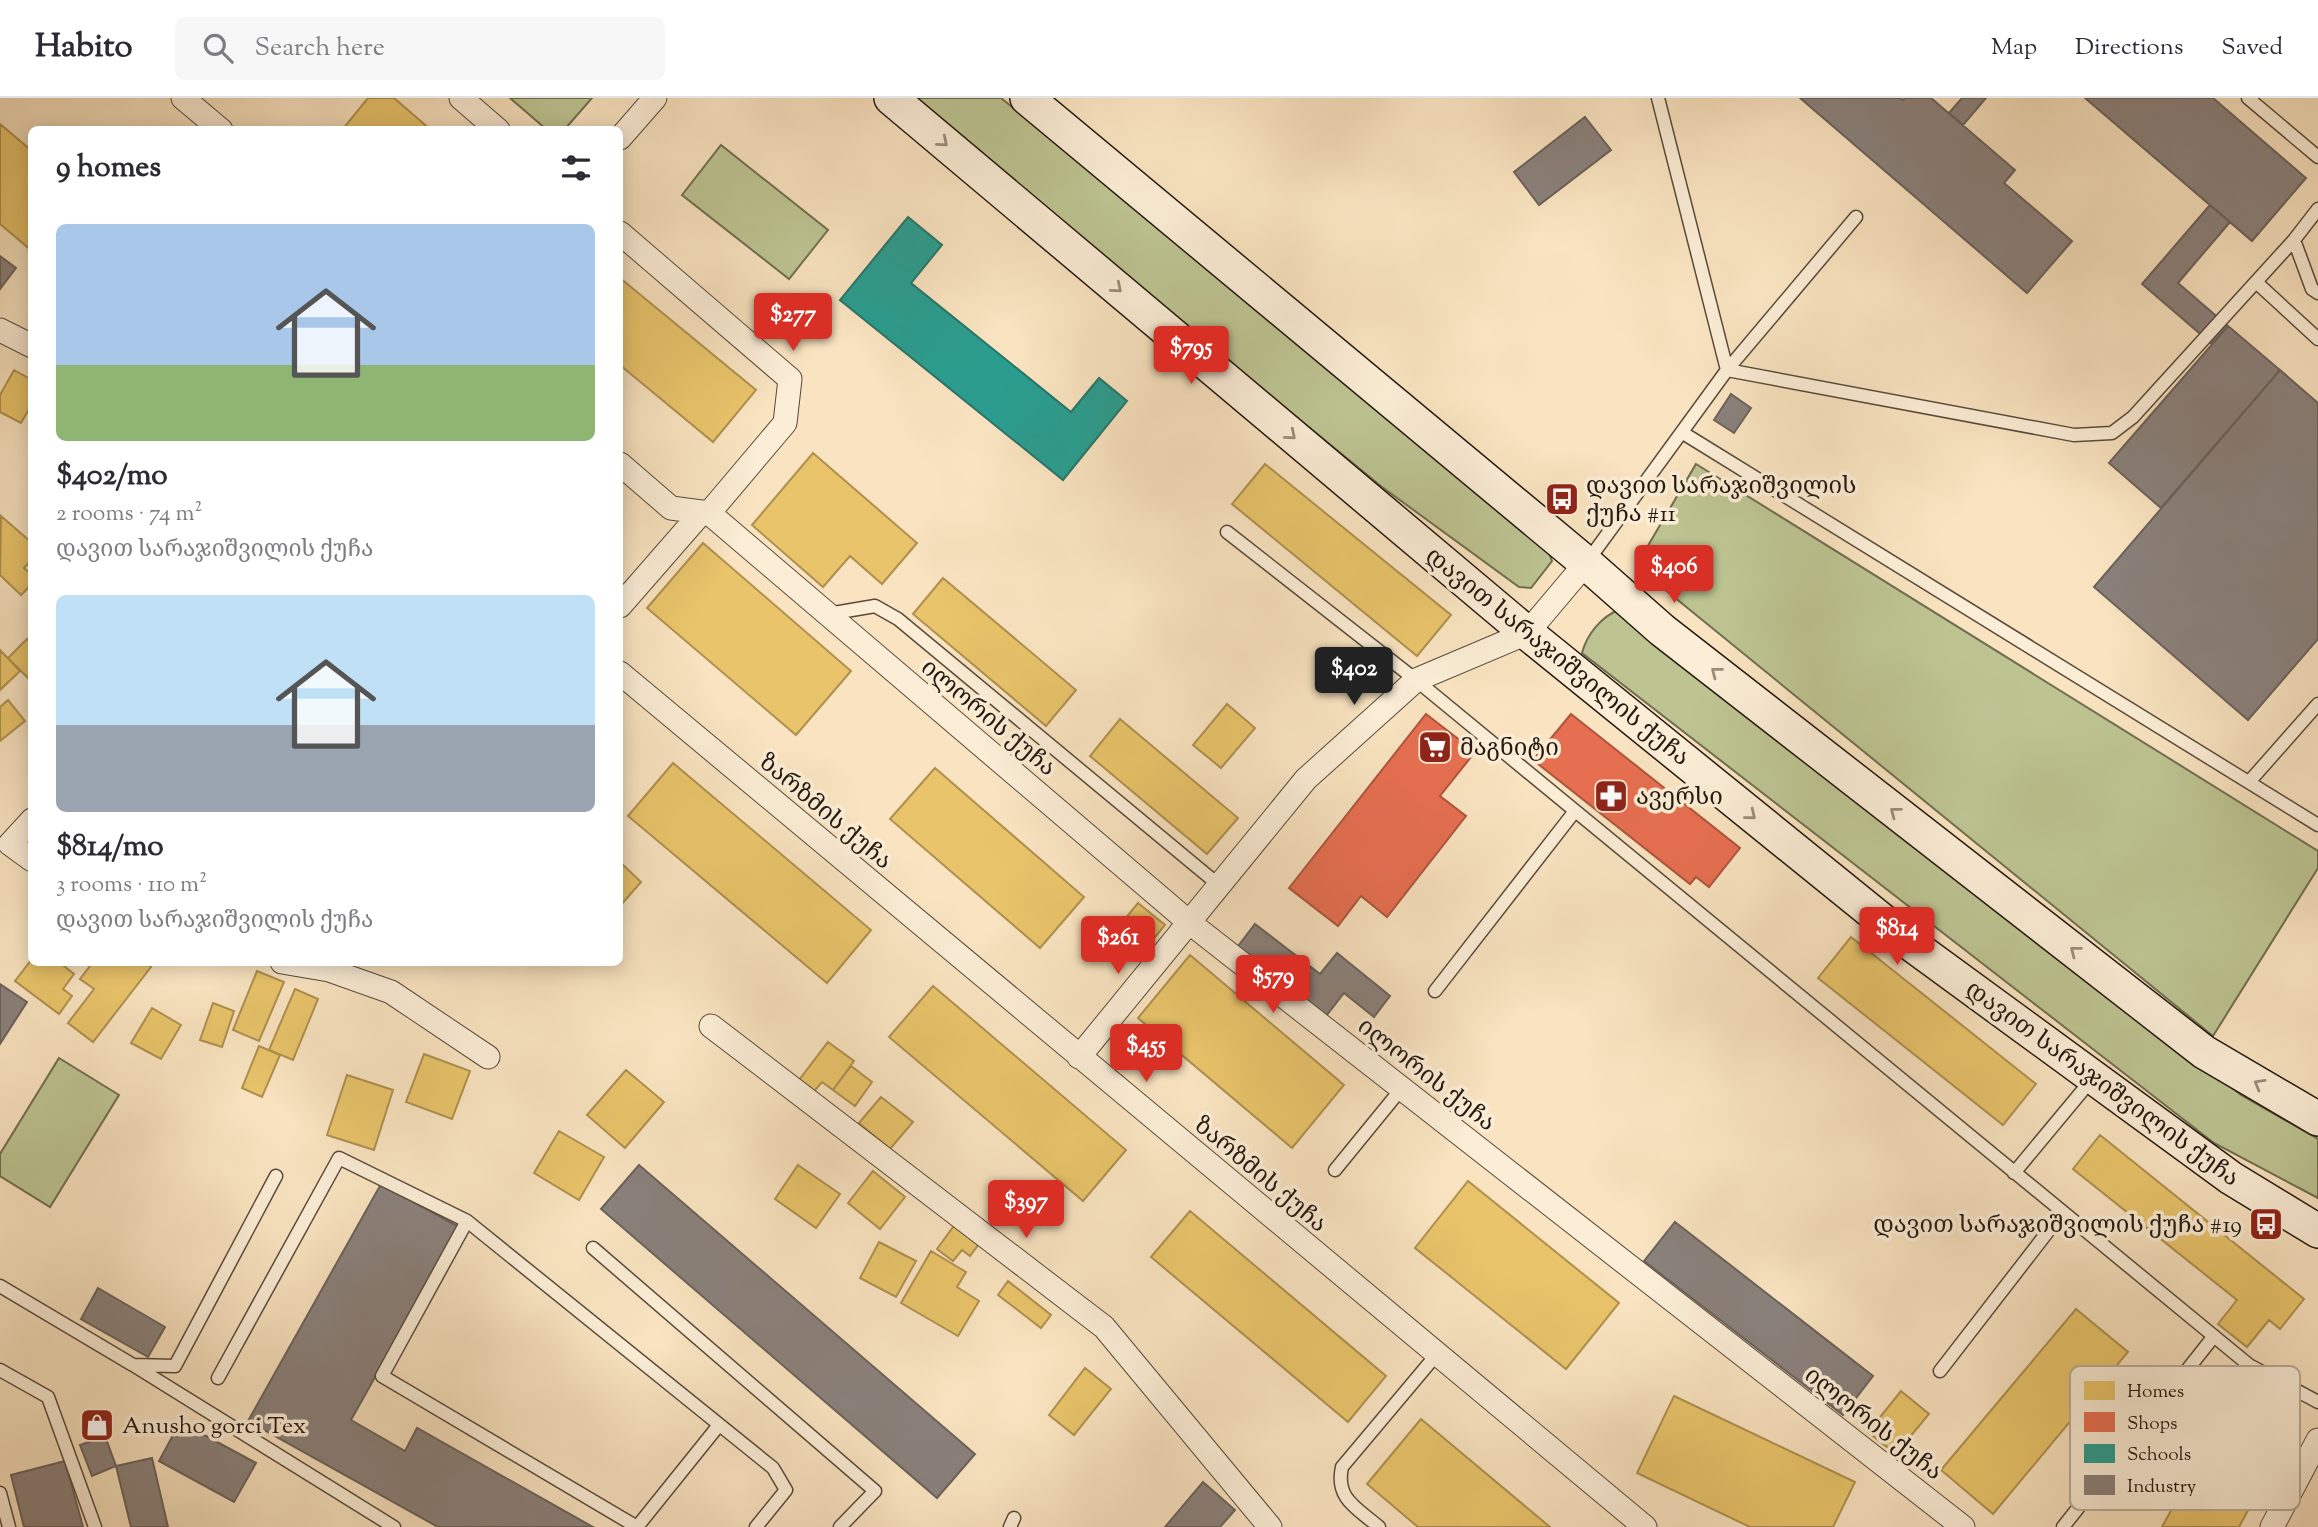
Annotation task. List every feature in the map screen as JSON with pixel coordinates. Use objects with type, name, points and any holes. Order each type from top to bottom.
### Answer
[{"type":"main road","name":"დავით სარაჯიშვილის ქუჩა","points":[[891,98],[1527,633],[1915,947],[2231,1178],[2318,1231]]},
{"type":"main road","points":[[1027,98],[1586,563],[1662,630],[2204,1052],[2318,1119]]},
{"type":"street","points":[[183,98],[216,126]]},
{"type":"street","points":[[461,98],[493,126]]},
{"type":"street","points":[[623,135],[655,98]]},
{"type":"street","points":[[623,236],[790,379],[785,423],[623,603]]},
{"type":"street","points":[[0,330],[28,344]]},
{"type":"street","name":"ილორის ქუჩა","points":[[623,467],[671,508],[706,513],[1190,923],[1964,1527]]},
{"type":"street","points":[[1079,1057],[1306,779],[1416,680],[1527,633],[1586,563]]},
{"type":"street","name":"ზარზმის ქუჩა","points":[[623,676],[1645,1527]]},
{"type":"street","points":[[28,824],[10,844],[28,857]]},
{"type":"street","points":[[306,966],[329,970],[391,992],[488,1057]]},
{"type":"street","points":[[711,1026],[1104,1327],[1270,1527]]},
{"type":"street","points":[[2300,1474],[2318,1440]]},
{"type":"street","points":[[2272,1527],[2281,1510]]},
{"type":"lane","points":[[1658,98],[1727,370]]},
{"type":"lane","points":[[2248,98],[2318,158]]},
{"type":"lane","points":[[1727,370],[2074,435],[2112,433],[2133,417],[2294,240],[2318,209]]},
{"type":"lane","points":[[1586,563],[1684,433],[1727,370],[1856,217]]},
{"type":"lane","points":[[2294,240],[2312,289],[2318,293]]},
{"type":"lane","points":[[2256,282],[2318,339]]},
{"type":"lane","points":[[1684,433],[2318,825]]},
{"type":"lane","points":[[1227,532],[1416,680],[2251,1366]]},
{"type":"lane","points":[[827,614],[875,606],[898,620],[1220,886]]},
{"type":"lane","points":[[2249,782],[2318,704]]},
{"type":"lane","points":[[1435,991],[1575,810]]},
{"type":"lane","points":[[2014,1172],[2094,1077]]},
{"type":"lane","points":[[1335,1170],[1402,1088]]},
{"type":"lane","points":[[218,1378],[339,1158],[467,1221],[773,1468],[786,1490],[756,1527]]},
{"type":"lane","points":[[133,1365],[175,1366],[276,1176]]},
{"type":"lane","points":[[1940,1371],[2063,1212]]},
{"type":"lane","points":[[467,1221],[382,1376],[637,1527],[719,1425]]},
{"type":"lane","points":[[593,1248],[876,1491],[840,1527]]},
{"type":"lane","points":[[0,1286],[394,1527]]},
{"type":"lane","points":[[2190,1366],[2214,1336]]},
{"type":"lane","points":[[1379,1527],[1342,1495],[1339,1482],[1342,1467],[1437,1354]]},
{"type":"lane","points":[[0,1370],[48,1397],[96,1527]]},
{"type":"lane","points":[[2300,1392],[2318,1402]]},
{"type":"lane","points":[[0,1493],[9,1527]]},
{"type":"lane","points":[[2063,1527],[2076,1510]]},
{"type":"green space","points":[[510,98],[592,98],[568,126],[542,126]]},
{"type":"green space","points":[[912,98],[1001,98],[1547,548],[1552,561],[1531,588],[1519,587],[1382,487],[1038,206]]},
{"type":"green space","points":[[721,145],[828,230],[789,279],[682,195]]},
{"type":"green space","points":[[1696,464],[2318,851],[2318,868],[2213,1036],[1636,566]]},
{"type":"green space","points":[[1620,609],[2241,1095],[2318,1139],[2318,1198],[2214,1143],[1582,653],[1587,639],[1596,627]]},
{"type":"green space","points":[[59,1058],[119,1095],[50,1207],[0,1176],[0,1154]]},
{"type":"building: Homes","points":[[368,98],[394,98],[426,126],[345,126]]},
{"type":"building: Homes","points":[[0,124],[28,148],[28,248],[0,224]]},
{"type":"building: Homes","points":[[623,280],[756,390],[713,442],[623,367]]},
{"type":"building: Homes","points":[[14,370],[28,378],[28,411],[21,423],[0,412],[0,395]]},
{"type":"building: Homes","points":[[813,453],[917,543],[882,584],[850,556],[823,587],[752,525]]},
{"type":"building: Homes","points":[[1265,464],[1451,615],[1417,656],[1232,504]]},
{"type":"building: Homes","points":[[1,516],[28,540],[28,564],[24,568],[28,572],[28,588],[21,595],[0,575]]},
{"type":"building: Homes","points":[[703,543],[851,671],[796,735],[647,608]]},
{"type":"building: Homes","points":[[943,578],[1076,690],[1046,726],[913,614]]},
{"type":"building: Homes","points":[[28,640],[28,678],[8,658]]},
{"type":"building: Homes","points":[[0,650],[20,671],[0,690]]},
{"type":"building: Homes","points":[[8,700],[25,721],[0,741],[0,707]]},
{"type":"building: Homes","points":[[1227,704],[1255,728],[1221,768],[1193,745]]},
{"type":"building: Homes","points":[[1120,719],[1238,818],[1207,854],[1090,756]]},
{"type":"building: Homes","points":[[673,763],[871,930],[827,983],[628,816]]},
{"type":"building: Homes","points":[[935,768],[1084,897],[1040,948],[890,819]]},
{"type":"building: Homes","points":[[623,865],[641,882],[623,903]]},
{"type":"building: Homes","points":[[1138,903],[1165,925],[1147,947],[1120,925]]},
{"type":"building: Homes","points":[[1851,937],[2036,1084],[2003,1125],[1818,978]]},
{"type":"building: Homes","points":[[1190,955],[1344,1085],[1292,1148],[1138,1018]]},
{"type":"building: Homes","points":[[28,964],[64,966],[74,974],[63,989],[72,996],[59,1014],[15,981]]},
{"type":"building: Homes","points":[[90,966],[151,967],[93,1042],[68,1023],[94,989],[80,979]]},
{"type":"building: Homes","points":[[257,971],[284,982],[259,1041],[233,1030]]},
{"type":"building: Homes","points":[[933,986],[1126,1150],[1083,1201],[889,1037]]},
{"type":"building: Homes","points":[[295,989],[318,999],[293,1060],[269,1050]]},
{"type":"building: Homes","points":[[213,1003],[234,1011],[222,1047],[200,1040]]},
{"type":"building: Homes","points":[[152,1008],[181,1025],[161,1059],[131,1043]]},
{"type":"building: Homes","points":[[828,1042],[854,1061],[833,1090],[822,1082],[811,1095],[796,1084]]},
{"type":"building: Homes","points":[[259,1046],[280,1055],[262,1097],[242,1088]]},
{"type":"building: Homes","points":[[424,1054],[470,1071],[452,1119],[406,1102]]},
{"type":"building: Homes","points":[[851,1066],[872,1082],[855,1106],[833,1090]]},
{"type":"building: Homes","points":[[626,1070],[664,1102],[625,1148],[587,1115]]},
{"type":"building: Homes","points":[[347,1075],[393,1090],[374,1150],[327,1135]]},
{"type":"building: Homes","points":[[881,1097],[913,1122],[890,1149],[859,1123]]},
{"type":"building: Homes","points":[[559,1131],[604,1157],[579,1200],[534,1173]]},
{"type":"building: Homes","points":[[2100,1135],[2304,1299],[2280,1329],[2269,1320],[2247,1347],[2218,1324],[2237,1300],[2073,1169]]},
{"type":"building: Homes","points":[[798,1165],[840,1194],[816,1228],[775,1199]]},
{"type":"building: Homes","points":[[873,1171],[905,1197],[880,1229],[848,1203]]},
{"type":"building: Homes","points":[[1468,1181],[1619,1303],[1566,1369],[1415,1248]]},
{"type":"building: Homes","points":[[1190,1211],[1386,1376],[1348,1422],[1151,1257]]},
{"type":"building: Homes","points":[[956,1223],[981,1241],[970,1256],[962,1250],[953,1261],[937,1249]]},
{"type":"building: Homes","points":[[879,1242],[916,1261],[896,1297],[860,1278]]},
{"type":"building: Homes","points":[[931,1251],[966,1272],[957,1287],[979,1301],[958,1336],[901,1303]]},
{"type":"building: Homes","points":[[1008,1281],[1051,1315],[1041,1328],[998,1295]]},
{"type":"building: Homes","points":[[2076,1309],[2128,1352],[2116,1366],[2070,1366],[2070,1422],[1993,1514],[1941,1470]]},
{"type":"building: Homes","points":[[1085,1368],[1111,1389],[1074,1435],[1049,1415]]},
{"type":"building: Homes","points":[[1901,1391],[1929,1414],[1896,1454],[1868,1432]]},
{"type":"building: Homes","points":[[1674,1396],[1855,1482],[1833,1527],[1750,1527],[1637,1473]]},
{"type":"building: Homes","points":[[1421,1419],[1550,1527],[1418,1527],[1367,1484]]},
{"type":"building: Homes","points":[[2171,1510],[2248,1510],[2239,1527],[2162,1527]]},
{"type":"building: Shops","points":[[1426,714],[1475,752],[1440,796],[1466,816],[1387,917],[1361,896],[1338,926],[1289,888]]},
{"type":"building: Shops","points":[[1571,714],[1740,848],[1709,887],[1696,877],[1690,884],[1533,760]]},
{"type":"building: Schools","points":[[908,217],[942,245],[911,283],[1071,412],[1099,378],[1127,401],[1063,480],[840,300]]},
{"type":"building: Industry","points":[[1800,98],[1931,98],[2015,170],[2004,183],[2072,241],[2027,293]]},
{"type":"building: Industry","points":[[1962,98],[1986,98],[1963,125],[1949,113]]},
{"type":"building: Industry","points":[[2085,98],[2213,98],[2306,178],[2252,241]]},
{"type":"building: Industry","points":[[1585,117],[1611,150],[1539,205],[1514,172]]},
{"type":"building: Industry","points":[[2210,205],[2230,222],[2178,283],[2228,326],[2212,344],[2142,284]]},
{"type":"building: Industry","points":[[0,256],[16,268],[0,289]]},
{"type":"building: Industry","points":[[2228,326],[2280,370],[2161,508],[2109,463]]},
{"type":"building: Industry","points":[[2280,370],[2318,403],[2318,639],[2248,720],[2094,587]]},
{"type":"building: Industry","points":[[1731,394],[1751,408],[1734,433],[1714,420]]},
{"type":"building: Industry","points":[[1255,924],[1320,974],[1337,953],[1390,996],[1374,1017],[1344,993],[1323,1020],[1235,950]]},
{"type":"building: Industry","points":[[0,984],[27,1002],[0,1044]]},
{"type":"building: Industry","points":[[639,1165],[975,1454],[937,1498],[601,1209]]},
{"type":"building: Industry","points":[[381,1184],[459,1227],[351,1420],[405,1451],[417,1428],[593,1527],[438,1527],[248,1421]]},
{"type":"building: Industry","points":[[1675,1222],[1873,1376],[1843,1415],[1644,1261]]},
{"type":"building: Industry","points":[[98,1288],[165,1327],[148,1357],[81,1319]]},
{"type":"building: Industry","points":[[180,1422],[256,1463],[234,1502],[159,1461]]},
{"type":"building: Industry","points":[[105,1436],[116,1466],[92,1476],[80,1445]]},
{"type":"building: Industry","points":[[152,1458],[168,1527],[131,1527],[116,1466]]},
{"type":"building: Industry","points":[[65,1461],[83,1527],[24,1527],[11,1475]]},
{"type":"building: Industry","points":[[1203,1482],[1235,1510],[1220,1527],[1165,1527]]},
{"type":"place","name":"დავით სარაჯიშვილის ქუჩა #11","points":[[1562,499]]},
{"type":"place","name":"მაგნიტი","points":[[1435,747]]},
{"type":"place","name":"ავერსი","points":[[1611,796]]},
{"type":"place","name":"დავით სარაჯიშვილის ქუჩა #19","points":[[2266,1224]]},
{"type":"place","name":"Anusho gorci Tex","points":[[97,1425]]}]
